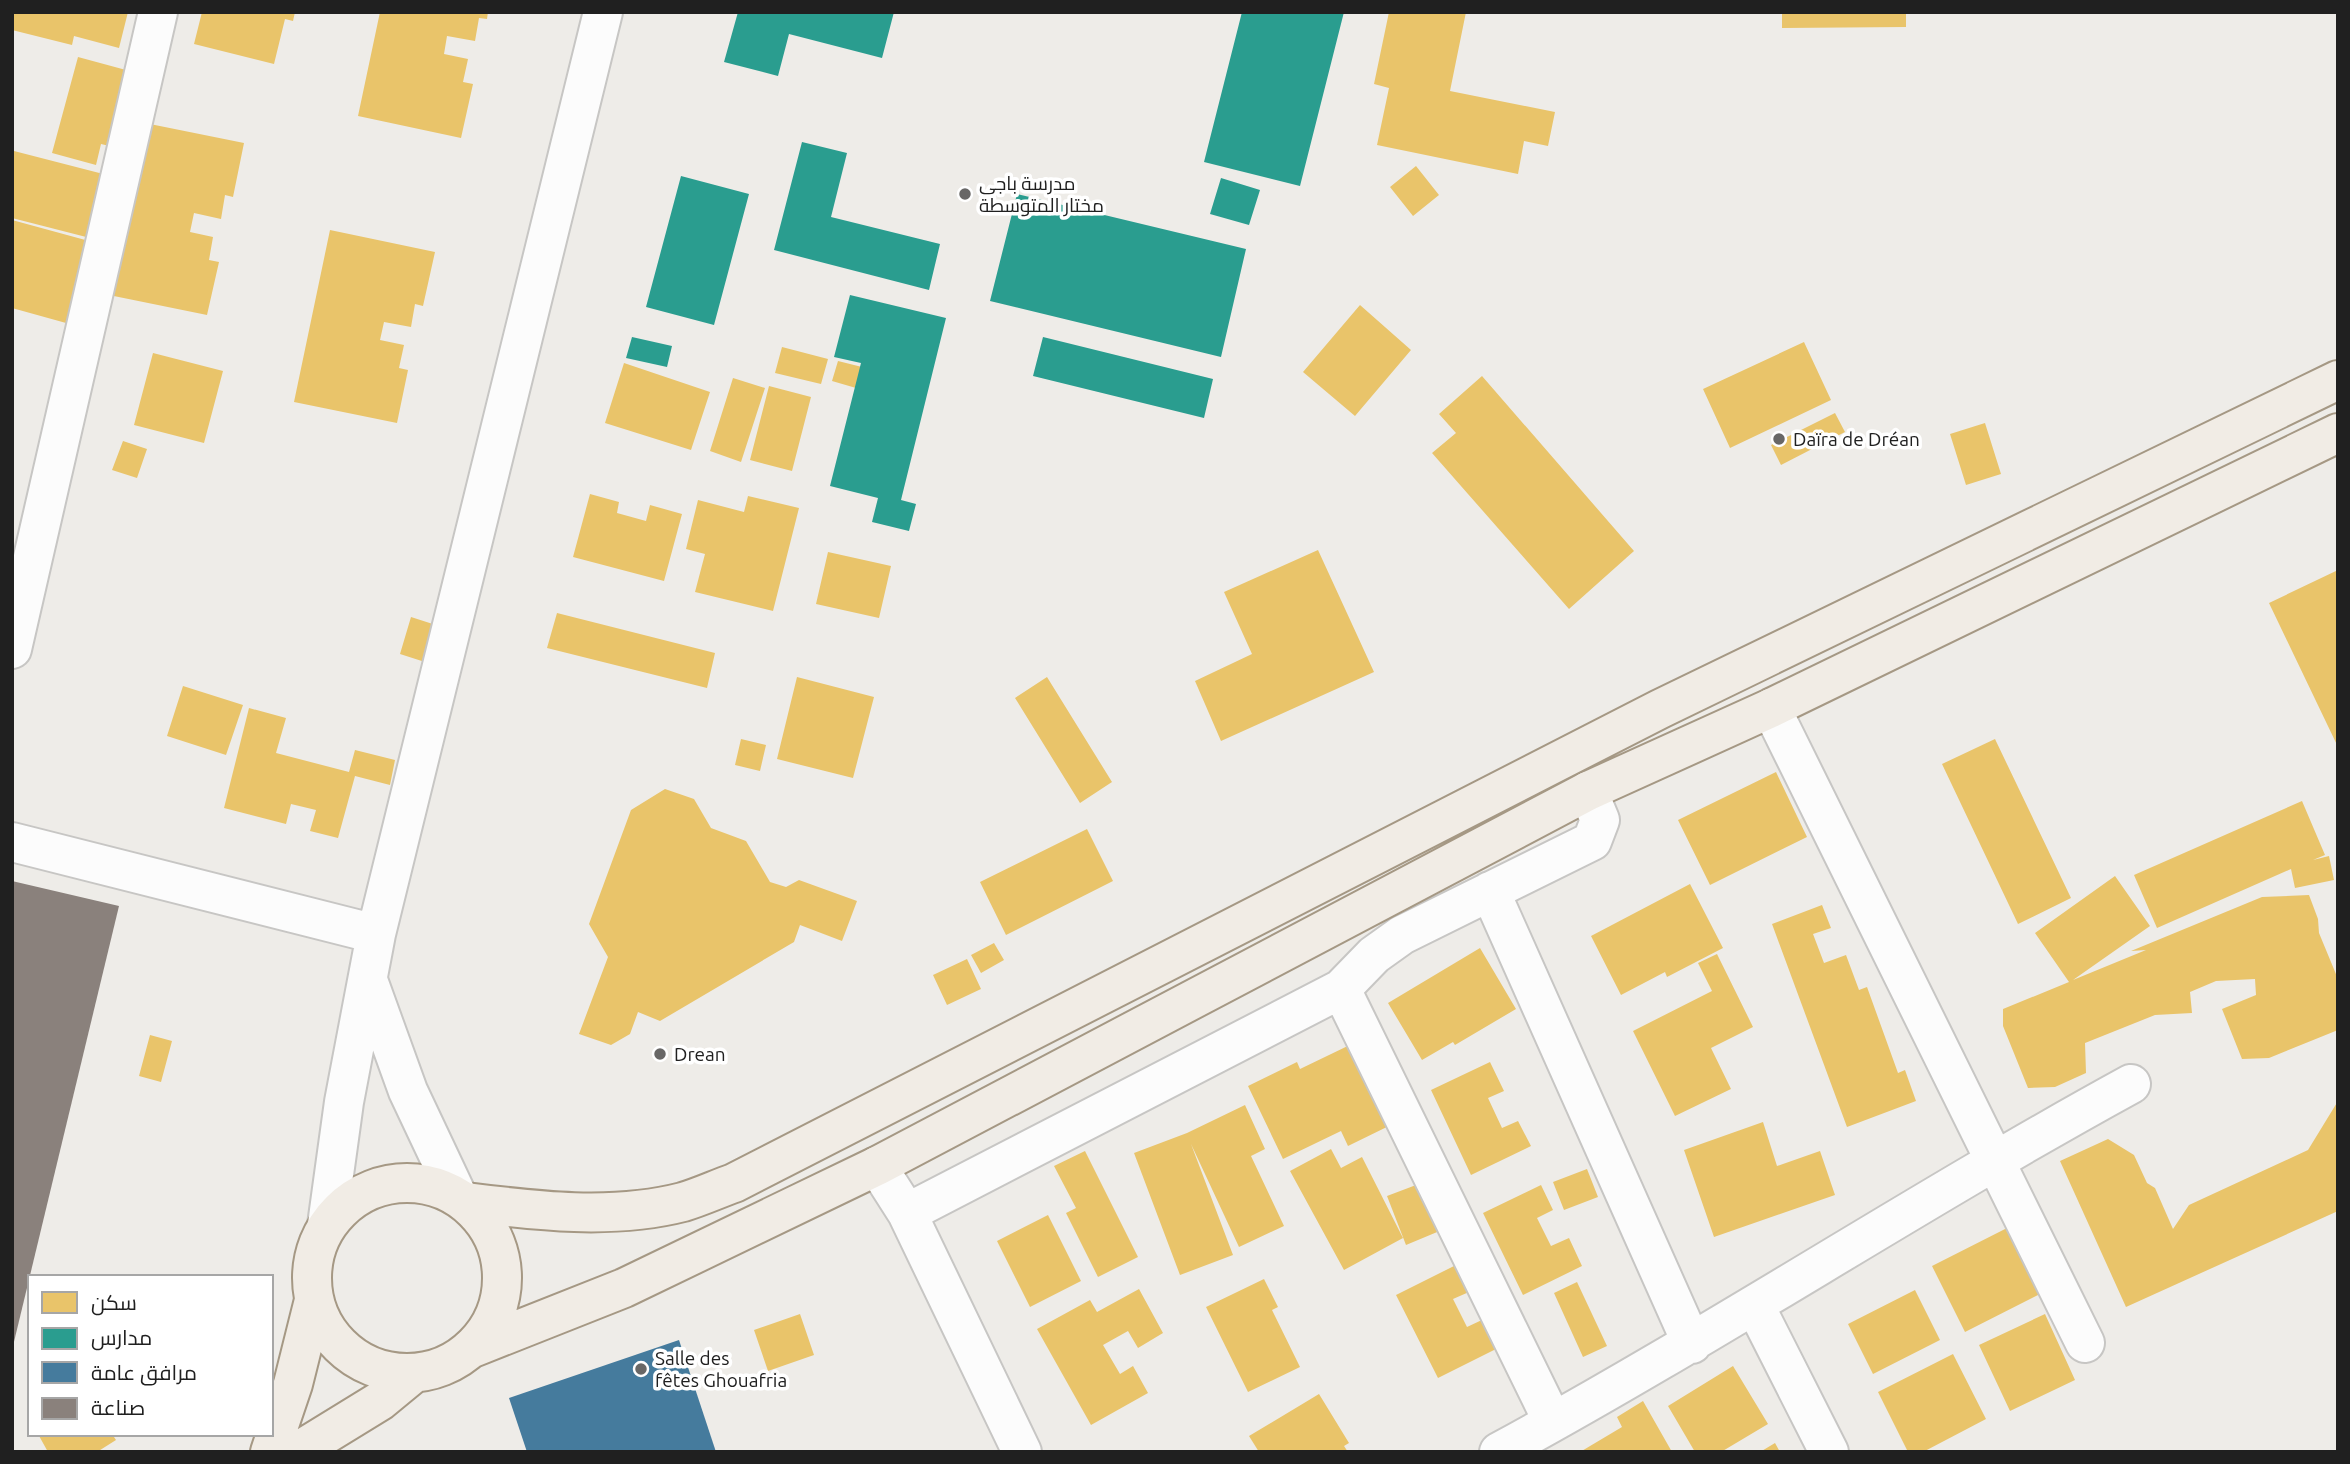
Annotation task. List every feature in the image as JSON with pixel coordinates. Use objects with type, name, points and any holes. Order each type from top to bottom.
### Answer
[{"type":"main road","points":[[462,1200],[531,1210],[642,1209],[683,1202],[734,1183],[1660,709],[2338,380]]},
{"type":"main road","points":[[470,1349],[624,1288],[877,1166],[1588,791],[1771,708],[2338,433]]},
{"type":"main road","points":[[270,1452],[293,1384],[314,1300],[313,1261],[327,1225],[343,1207],[364,1193],[387,1184],[411,1182],[436,1186],[462,1200],[483,1219],[495,1240],[501,1263],[502,1287],[496,1310],[486,1332],[453,1362],[414,1373],[387,1371],[362,1362],[340,1346],[324,1325],[314,1300]]},
{"type":"main road","points":[[296,1452],[380,1401],[414,1373]]},
{"type":"street","points":[[12,649],[158,12]]},
{"type":"street","points":[[327,1225],[344,1102],[376,934],[603,12]]},
{"type":"street","points":[[1771,708],[2085,1343]]},
{"type":"street","points":[[907,1213],[1341,989],[1387,944],[1592,841],[1597,835],[1600,820],[1588,791]]},
{"type":"street","points":[[12,842],[376,934]]},
{"type":"street","points":[[1490,891],[1692,1344]]},
{"type":"street","points":[[368,981],[408,1091],[462,1200]]},
{"type":"street","points":[[1341,989],[1553,1422]]},
{"type":"street","points":[[1499,1452],[1692,1344],[1994,1159],[2131,1084]]},
{"type":"street","points":[[877,1166],[907,1213],[1022,1452]]},
{"type":"street","points":[[1755,1306],[1829,1452]]},
{"type":"building: سكن","points":[[12,12],[128,12],[119,48],[74,36],[72,45],[12,30]]},
{"type":"building: سكن","points":[[202,12],[295,12],[293,21],[285,19],[274,64],[194,44]]},
{"type":"building: سكن","points":[[380,12],[488,12],[487,19],[479,18],[475,41],[447,36],[444,54],[468,59],[463,82],[473,84],[461,138],[358,116]]},
{"type":"building: سكن","points":[[1389,12],[1466,12],[1450,91],[1555,112],[1548,146],[1524,141],[1518,174],[1377,145],[1389,88],[1374,84]]},
{"type":"building: سكن","points":[[1782,12],[1906,12],[1906,27],[1782,28]]},
{"type":"building: سكن","points":[[78,57],[137,73],[118,148],[101,144],[96,165],[52,153]]},
{"type":"building: سكن","points":[[140,122],[244,143],[233,197],[225,195],[221,219],[194,213],[190,232],[213,237],[209,260],[219,262],[207,315],[104,294]]},
{"type":"building: سكن","points":[[14,151],[111,176],[94,239],[12,218]]},
{"type":"building: سكن","points":[[1416,166],[1439,195],[1413,216],[1390,187]]},
{"type":"building: سكن","points":[[12,220],[89,241],[66,323],[12,308]]},
{"type":"building: سكن","points":[[330,230],[435,252],[423,306],[415,304],[411,327],[384,322],[380,340],[404,345],[399,368],[408,370],[397,423],[294,402]]},
{"type":"building: سكن","points":[[1360,305],[1411,350],[1355,416],[1303,372]]},
{"type":"building: سكن","points":[[1804,342],[1831,400],[1730,448],[1703,389]]},
{"type":"building: سكن","points":[[782,347],[828,359],[821,384],[775,373]]},
{"type":"building: سكن","points":[[153,353],[223,371],[204,443],[134,425]]},
{"type":"building: سكن","points":[[838,361],[862,367],[856,388],[832,381]]},
{"type":"building: سكن","points":[[624,363],[710,392],[691,450],[605,423]]},
{"type":"building: سكن","points":[[1482,376],[1634,551],[1569,609],[1432,453],[1456,433],[1439,414]]},
{"type":"building: سكن","points":[[733,378],[765,388],[741,462],[710,451]]},
{"type":"building: سكن","points":[[769,386],[811,397],[792,471],[750,460]]},
{"type":"building: سكن","points":[[1835,413],[1845,432],[1781,465],[1771,445]]},
{"type":"building: سكن","points":[[1985,423],[2001,474],[1966,485],[1950,434]]},
{"type":"building: سكن","points":[[123,441],[147,449],[137,478],[112,470]]},
{"type":"building: سكن","points":[[590,494],[619,502],[617,513],[646,521],[650,505],[682,514],[664,581],[573,557]]},
{"type":"building: سكن","points":[[748,496],[799,508],[773,611],[695,592],[705,554],[686,549],[698,500],[744,512]]},
{"type":"building: سكن","points":[[1318,550],[1374,672],[1221,741],[1195,681],[1252,654],[1224,592]]},
{"type":"building: سكن","points":[[828,552],[891,566],[879,618],[816,604]]},
{"type":"building: سكن","points":[[2338,570],[2338,747],[2269,603]]},
{"type":"building: سكن","points":[[557,613],[715,653],[707,688],[547,648]]},
{"type":"building: سكن","points":[[411,617],[439,626],[428,663],[400,654]]},
{"type":"building: سكن","points":[[797,677],[874,697],[853,778],[777,759]]},
{"type":"building: سكن","points":[[1047,677],[1112,782],[1080,803],[1015,698]]},
{"type":"building: سكن","points":[[183,686],[243,705],[226,755],[167,736]]},
{"type":"building: سكن","points":[[249,708],[286,718],[276,753],[349,772],[355,750],[395,760],[390,785],[355,776],[338,838],[310,831],[316,810],[291,804],[286,824],[224,808]]},
{"type":"building: سكن","points":[[741,739],[766,745],[760,771],[735,765]]},
{"type":"building: سكن","points":[[1995,739],[2071,898],[2018,924],[1942,764]]},
{"type":"building: سكن","points":[[1776,772],[1807,837],[1710,885],[1678,820]]},
{"type":"building: سكن","points":[[665,789],[694,799],[711,828],[746,841],[770,882],[786,887],[799,880],[857,901],[842,941],[800,925],[794,942],[660,1021],[638,1012],[630,1034],[611,1045],[579,1034],[608,957],[589,924],[631,810]]},
{"type":"building: سكن","points":[[2302,801],[2325,855],[2313,860],[2329,856],[2334,880],[2295,888],[2291,869],[2157,928],[2134,875]]},
{"type":"building: سكن","points":[[1087,829],[1113,881],[1006,935],[980,882]]},
{"type":"building: سكن","points":[[2115,876],[2150,926],[2073,980],[2146,950],[2131,951],[2262,897],[2309,895],[2318,919],[2319,933],[2338,979],[2338,1030],[2269,1058],[2242,1059],[2222,1009],[2256,995],[2255,979],[2216,981],[2190,992],[2192,1013],[2155,1015],[2085,1043],[2086,1073],[2055,1087],[2028,1088],[2003,1026],[2003,1009],[2069,982],[2035,933]]},
{"type":"building: سكن","points":[[1690,884],[1723,948],[1667,977],[1665,972],[1621,995],[1591,936]]},
{"type":"building: سكن","points":[[1822,905],[1831,928],[1813,934],[1824,963],[1846,955],[1859,990],[1867,987],[1898,1073],[1905,1070],[1916,1101],[1847,1127],[1772,924]]},
{"type":"building: سكن","points":[[994,943],[1004,960],[981,973],[971,955]]},
{"type":"building: سكن","points":[[1480,948],[1516,1009],[1455,1045],[1453,1042],[1422,1060],[1388,1003]]},
{"type":"building: سكن","points":[[1717,954],[1753,1027],[1711,1048],[1731,1089],[1675,1116],[1633,1031],[1712,991],[1698,963]]},
{"type":"building: سكن","points":[[967,959],[981,989],[947,1005],[933,975]]},
{"type":"building: سكن","points":[[150,1035],[172,1041],[161,1082],[139,1076]]},
{"type":"building: سكن","points":[[1356,1042],[1395,1123],[1348,1146],[1341,1131],[1283,1159],[1248,1086],[1297,1062],[1300,1069]]},
{"type":"building: سكن","points":[[1490,1062],[1504,1091],[1488,1098],[1502,1128],[1518,1121],[1531,1146],[1471,1175],[1431,1090]]},
{"type":"building: سكن","points":[[2338,1101],[2338,1211],[2126,1307],[2060,1161],[2108,1139],[2134,1155],[2147,1183],[2155,1188],[2173,1229],[2189,1205],[2308,1150]]},
{"type":"building: سكن","points":[[1245,1105],[1265,1149],[1251,1156],[1284,1226],[1239,1247],[1191,1144],[1233,1255],[1180,1275],[1134,1153],[1187,1133]]},
{"type":"building: سكن","points":[[1763,1122],[1777,1166],[1820,1151],[1835,1195],[1714,1237],[1684,1150]]},
{"type":"building: سكن","points":[[1331,1149],[1341,1168],[1362,1157],[1403,1238],[1344,1270],[1290,1171]]},
{"type":"building: سكن","points":[[1085,1151],[1138,1257],[1098,1277],[1066,1213],[1076,1208],[1054,1166]]},
{"type":"building: سكن","points":[[1587,1169],[1598,1197],[1564,1210],[1553,1182]]},
{"type":"building: سكن","points":[[1424,1182],[1442,1230],[1406,1245],[1387,1196]]},
{"type":"building: سكن","points":[[1541,1185],[1553,1210],[1537,1218],[1551,1246],[1569,1238],[1582,1266],[1523,1295],[1483,1213]]},
{"type":"building: سكن","points":[[1048,1215],[1081,1281],[1030,1307],[997,1241]]},
{"type":"building: سكن","points":[[2009,1227],[2042,1293],[1965,1332],[1932,1266]]},
{"type":"building: سكن","points":[[1456,1265],[1469,1292],[1453,1299],[1467,1327],[1484,1319],[1498,1348],[1438,1378],[1396,1295]]},
{"type":"building: سكن","points":[[1264,1279],[1278,1307],[1272,1310],[1300,1367],[1248,1392],[1206,1307]]},
{"type":"building: سكن","points":[[1577,1282],[1607,1346],[1583,1357],[1554,1293]]},
{"type":"building: سكن","points":[[1139,1289],[1163,1333],[1138,1348],[1128,1331],[1103,1345],[1120,1374],[1133,1366],[1148,1393],[1091,1425],[1037,1329],[1090,1300],[1097,1312]]},
{"type":"building: سكن","points":[[1915,1290],[1940,1340],[1873,1374],[1848,1324]]},
{"type":"building: سكن","points":[[800,1314],[814,1355],[768,1371],[754,1330]]},
{"type":"building: سكن","points":[[2045,1314],[2075,1380],[2010,1411],[1979,1345]]},
{"type":"building: سكن","points":[[1953,1354],[1986,1419],[1923,1452],[1908,1452],[1878,1392]]},
{"type":"building: سكن","points":[[1733,1366],[1768,1424],[1721,1452],[1695,1452],[1668,1406]]},
{"type":"building: سكن","points":[[1319,1394],[1349,1443],[1344,1446],[1348,1452],[1259,1452],[1249,1436]]},
{"type":"building: سكن","points":[[1643,1401],[1672,1452],[1580,1452],[1622,1427],[1617,1417]]},
{"type":"building: سكن","points":[[39,1436],[113,1436],[116,1440],[97,1452],[48,1452]]},
{"type":"building: سكن","points":[[1775,1443],[1780,1452],[1760,1452]]},
{"type":"building: مدارس","points":[[738,12],[894,12],[882,58],[789,34],[778,76],[724,62]]},
{"type":"building: مدارس","points":[[1242,12],[1344,12],[1300,186],[1204,162]]},
{"type":"building: مدارس","points":[[802,142],[847,153],[831,217],[940,244],[929,290],[774,250]]},
{"type":"building: مدارس","points":[[681,176],[749,194],[714,325],[646,307]]},
{"type":"building: مدارس","points":[[1221,178],[1260,190],[1249,225],[1210,214]]},
{"type":"building: مدارس","points":[[1017,194],[1246,249],[1221,357],[990,301]]},
{"type":"building: مدارس","points":[[850,295],[946,318],[901,500],[916,504],[909,531],[872,522],[878,498],[830,486],[861,363],[834,357]]},
{"type":"building: مدارس","points":[[632,337],[672,346],[667,367],[626,358]]},
{"type":"building: مدارس","points":[[1043,337],[1213,379],[1204,418],[1033,376]]},
{"type":"building: مرافق عامة","name":"Salle des fêtes Ghouafria","points":[[679,1340],[716,1452],[527,1452],[509,1398]]},
{"type":"building: صناعة","points":[[12,881],[119,906],[12,1346]]},
{"type":"place","name":"مدرسة باجي مختار المتوسطة","points":[[965,194]]},
{"type":"place","name":"Daïra de Dréan","points":[[1779,439]]},
{"type":"place","name":"Drean","points":[[660,1054]]},
{"type":"place","name":"Salle des fêtes Ghouafria","points":[[641,1369]]}]
